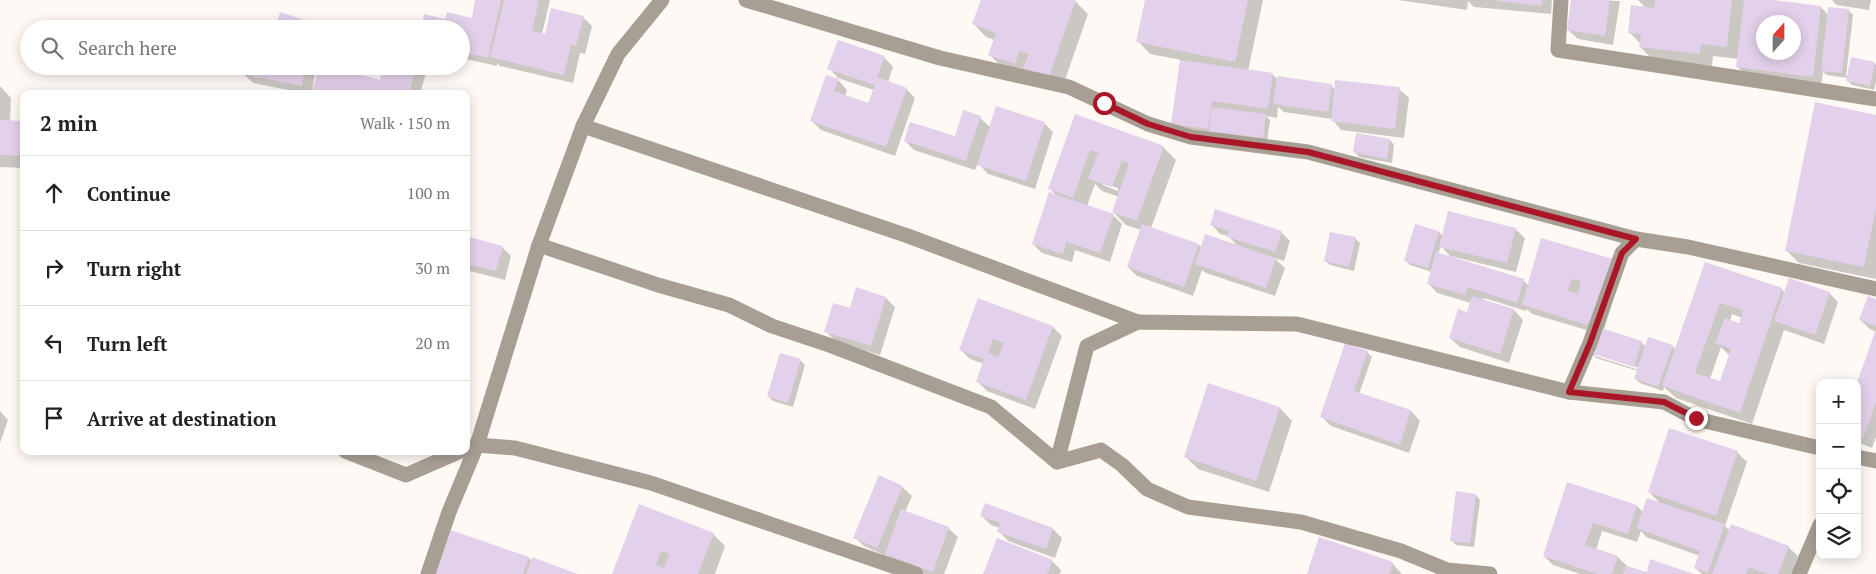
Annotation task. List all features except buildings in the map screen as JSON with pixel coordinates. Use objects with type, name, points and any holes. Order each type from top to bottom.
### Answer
[{"type":"street","points":[[662,0],[618,54],[583,126],[539,245],[472,447],[516,448],[651,483],[916,574]]},
{"type":"street","points":[[746,0],[940,58],[1069,87],[1148,124],[1191,137],[1308,152],[1636,239],[1688,246],[1876,289]]},
{"type":"street","points":[[1561,0],[1558,50],[1876,99]]},
{"type":"street","points":[[583,126],[908,236],[1138,322],[1297,324],[1569,392],[1664,402],[1696,418],[1816,447]]},
{"type":"street","points":[[1569,392],[1590,343],[1622,253],[1636,239]]},
{"type":"street","points":[[539,245],[658,285],[729,305],[772,326],[832,346],[991,407],[1057,462]]},
{"type":"street","points":[[1057,462],[1087,346],[1138,322]]},
{"type":"street","points":[[1057,462],[1101,450],[1147,489],[1188,507],[1301,522],[1401,551],[1446,570],[1490,574]]},
{"type":"street","points":[[355,455],[406,475],[452,455]]},
{"type":"street","points":[[428,574],[469,455]]},
{"type":"street","points":[[1861,458],[1876,461]]},
{"type":"street","points":[[1799,574],[1816,534]]},
{"type":"route","points":[[1104,103],[1148,124],[1191,137],[1308,152],[1636,239],[1622,253],[1590,343],[1569,392],[1664,402],[1696,418]]}]
